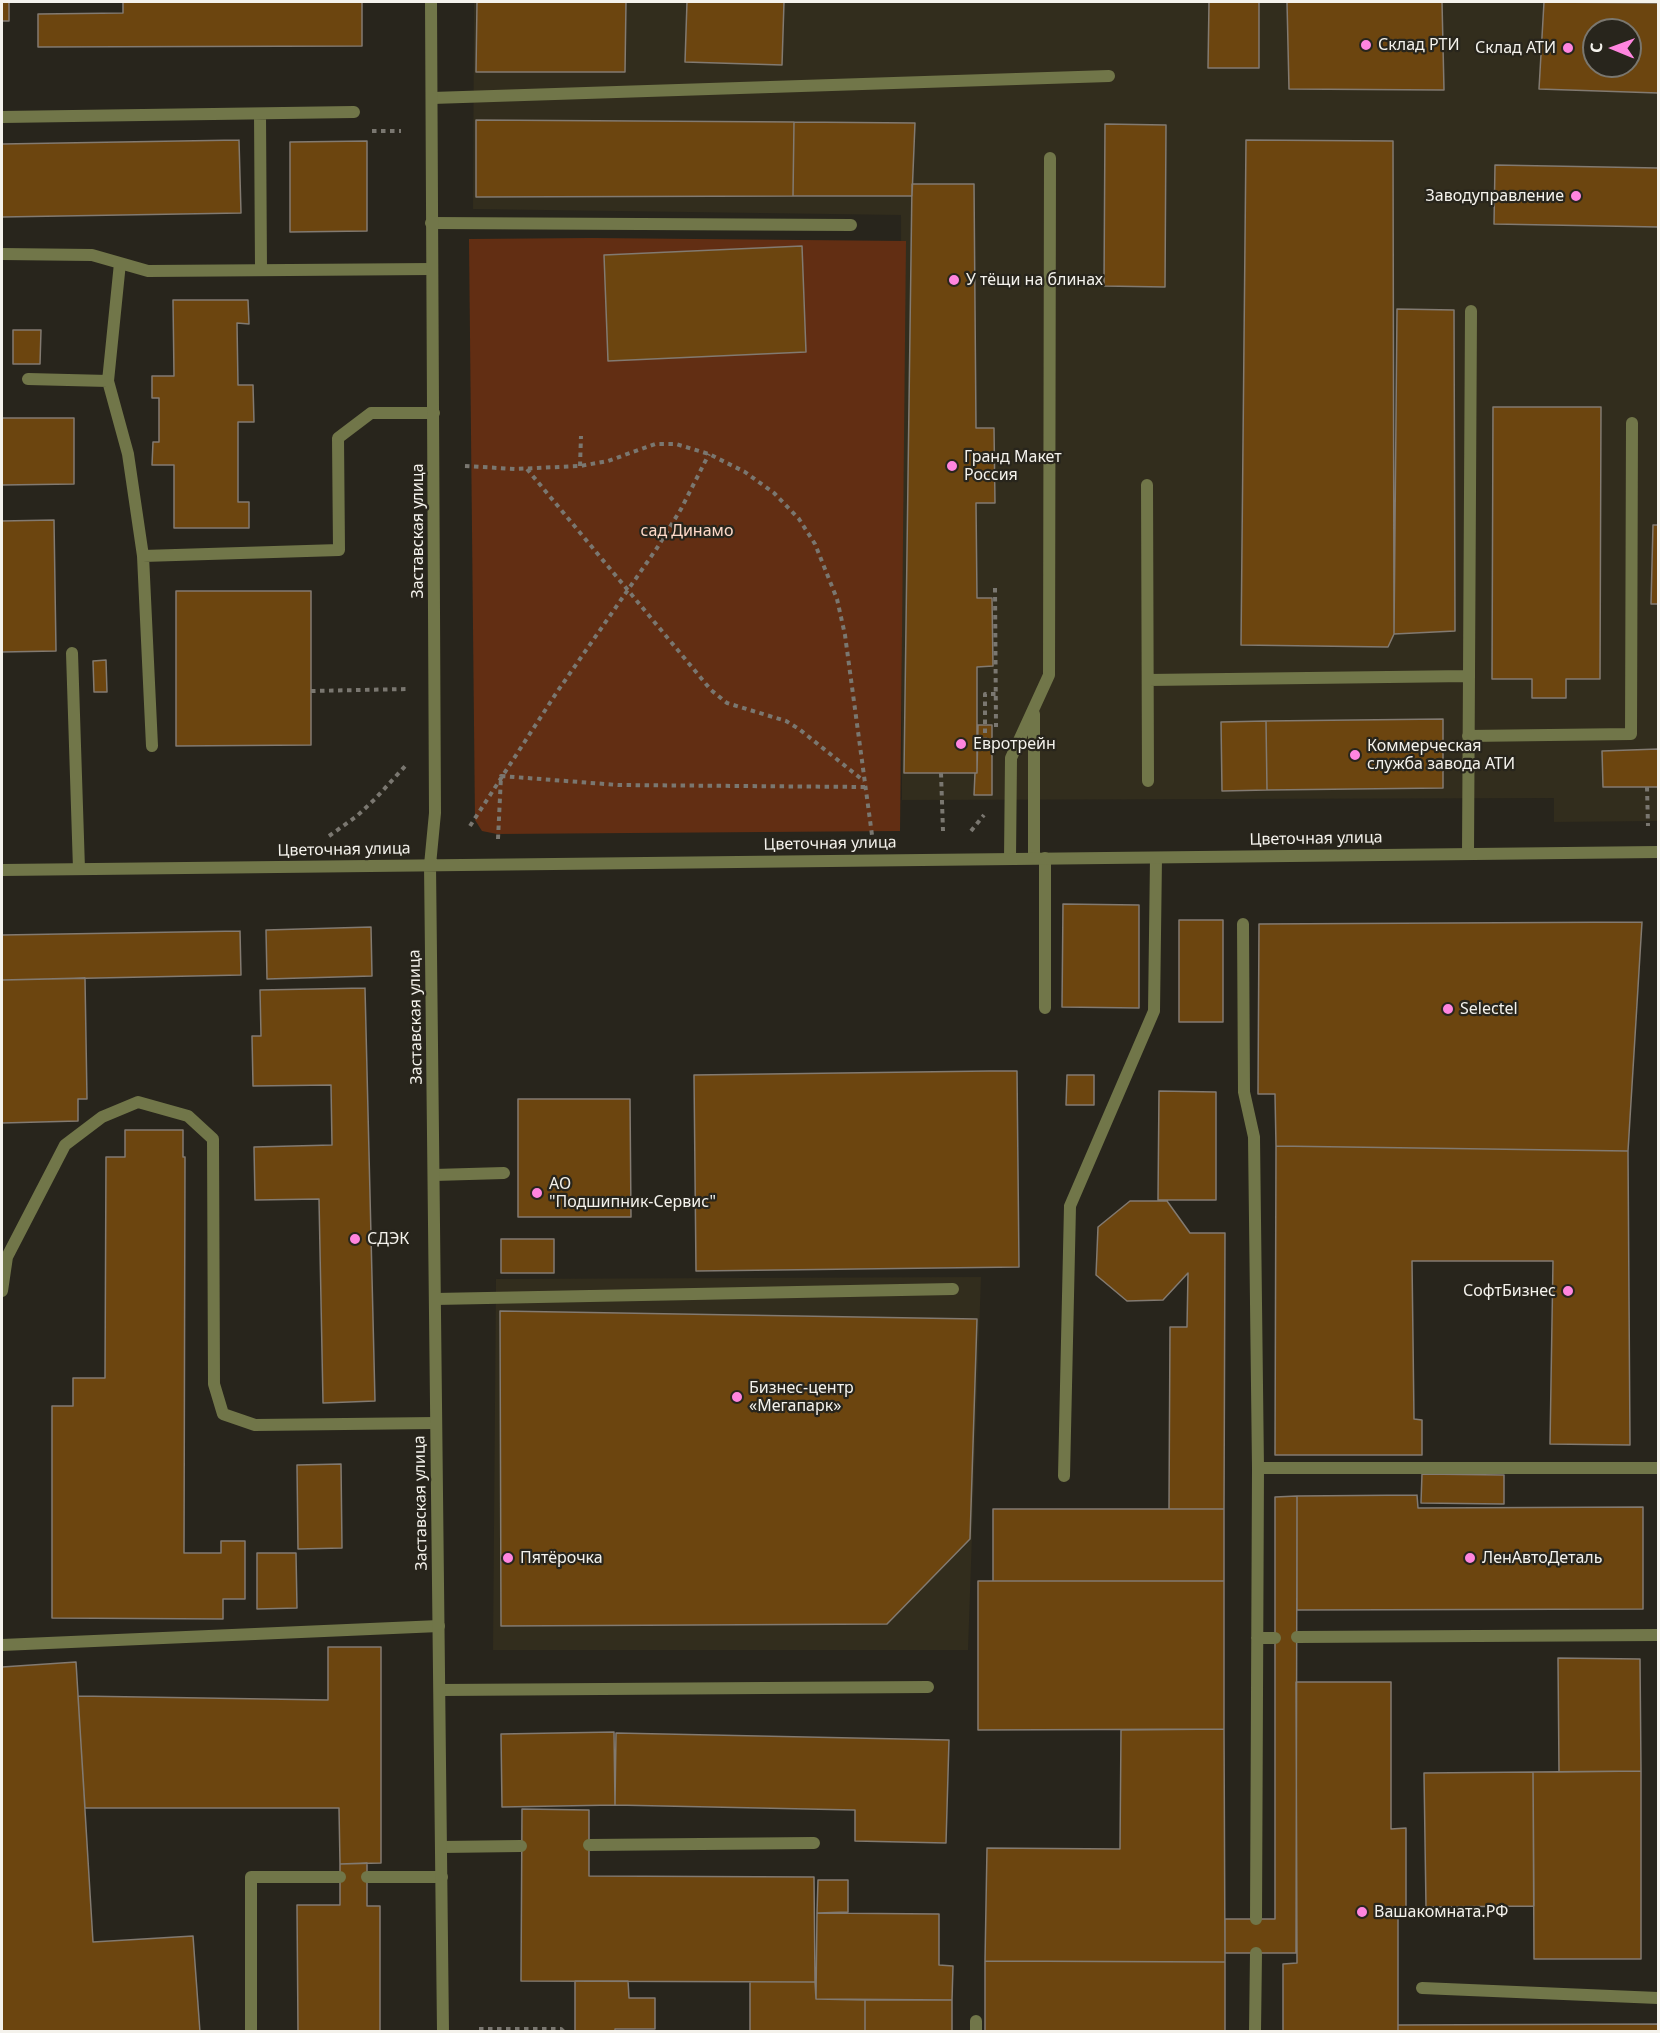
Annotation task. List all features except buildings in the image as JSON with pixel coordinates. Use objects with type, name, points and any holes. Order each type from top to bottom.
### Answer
[{"type":"street","name":"Заставская улица","points":[[431,2],[435,813],[430,865],[444,2031]]},
{"type":"street","points":[[432,98],[1109,76]]},
{"type":"street","points":[[2,117],[354,112]]},
{"type":"street","points":[[260,114],[261,269]]},
{"type":"street","points":[[1010,858],[1011,758],[1049,675],[1050,158]]},
{"type":"street","points":[[431,224],[851,225]]},
{"type":"street","points":[[2,254],[92,255],[148,271],[432,269]]},
{"type":"street","points":[[120,263],[108,381],[128,454],[143,556],[152,746]]},
{"type":"street","points":[[1468,854],[1471,311]]},
{"type":"street","points":[[28,379],[108,381]]},
{"type":"street","points":[[143,556],[339,550],[338,438],[371,413],[434,413]]},
{"type":"street","points":[[1468,736],[1631,734],[1632,423]]},
{"type":"street","points":[[1147,484],[1148,781]]},
{"type":"street","points":[[72,653],[78,869]]},
{"type":"street","points":[[1148,680],[1468,676]]},
{"type":"street","points":[[1034,710],[1045,1008]]},
{"type":"street","name":"Цветочная улица","points":[[2,870],[1659,852]]},
{"type":"street","points":[[1064,1476],[1070,1206],[1154,1011],[1156,858]]},
{"type":"street","points":[[1243,924],[1244,1092],[1254,1137],[1258,1468],[1256,1919]]},
{"type":"street","points":[[2,1291],[7,1257],[65,1145],[102,1117],[138,1102],[188,1116],[213,1139],[214,1384],[223,1414],[255,1425],[436,1423]]},
{"type":"street","points":[[434,1174],[504,1173]]},
{"type":"street","points":[[435,1299],[954,1289]]},
{"type":"street","points":[[1258,1468],[1659,1468]]},
{"type":"street","points":[[2,1645],[439,1626]]},
{"type":"street","points":[[1297,1637],[1659,1635]]},
{"type":"street","points":[[1257,1638],[1275,1638]]},
{"type":"street","points":[[440,1690],[928,1687]]},
{"type":"street","points":[[589,1845],[814,1843]]},
{"type":"street","points":[[441,1847],[521,1846]]},
{"type":"street","points":[[251,2031],[251,1877],[340,1877]]},
{"type":"street","points":[[367,1877],[442,1877]]},
{"type":"street","points":[[1255,2031],[1256,1953]]},
{"type":"street","points":[[1422,1988],[1659,1998]]},
{"type":"path","points":[[580,466],[581,436]]},
{"type":"path","points":[[465,466],[527,468],[580,466],[608,460],[655,444],[676,444],[709,454],[745,472],[774,493],[799,519],[815,544],[837,599],[845,635],[872,835]]},
{"type":"path","points":[[470,825],[681,509],[709,454]]},
{"type":"path","points":[[527,468],[629,589],[687,664],[719,697],[735,706],[786,721],[864,781]]},
{"type":"path","points":[[995,588],[996,737]]},
{"type":"path","points":[[311,691],[407,689]]},
{"type":"path","points":[[985,725],[985,694],[996,693]]},
{"type":"path","points":[[328,836],[357,816],[406,765]]},
{"type":"path","points":[[941,773],[943,831]]},
{"type":"path","points":[[501,776],[618,785],[865,787]]},
{"type":"path","points":[[498,839],[501,776]]},
{"type":"path","points":[[1647,787],[1648,827]]},
{"type":"path","points":[[971,831],[990,809]]},
{"type":"path","points":[[479,2029],[561,2029],[564,2031]]},
{"type":"shaded area","points":[[474,2],[1658,2],[1658,821],[1554,822],[1554,798],[902,800],[901,215],[473,209]]},
{"type":"shaded area","name":"Бизнес-центр «Мегапарк»","points":[[981,1277],[968,1650],[493,1650],[496,1279]]},
{"type":"green space","name":"сад Динамо","points":[[469,239],[906,241],[900,831],[497,834],[482,831],[475,820]]},
{"type":"place","name":"Склад РТИ","points":[[1366,45]]},
{"type":"place","name":"Склад АТИ","points":[[1568,48]]},
{"type":"place","name":"Заводуправление","points":[[1576,196]]},
{"type":"place","name":"У тёщи на блинах","points":[[954,280]]},
{"type":"place","name":"Гранд Макет Россия","points":[[952,466]]},
{"type":"place","name":"Евротрейн","points":[[961,744]]},
{"type":"place","name":"Коммерческая служба завода АТИ","points":[[1355,755]]},
{"type":"place","name":"Selectel","points":[[1448,1009]]},
{"type":"place","name":"АО \"Подшипник-Сервис\"","points":[[537,1193]]},
{"type":"place","name":"СДЭК","points":[[355,1239]]},
{"type":"place","name":"СофтБизнес","points":[[1568,1291]]},
{"type":"place","name":"Бизнес-центр «Мегапарк»","points":[[737,1397]]},
{"type":"place","name":"Пятёрочка","points":[[508,1558]]},
{"type":"place","name":"ЛенАвтоДеталь","points":[[1470,1558]]},
{"type":"place","name":"Вашакомната.РФ","points":[[1362,1912]]}]
